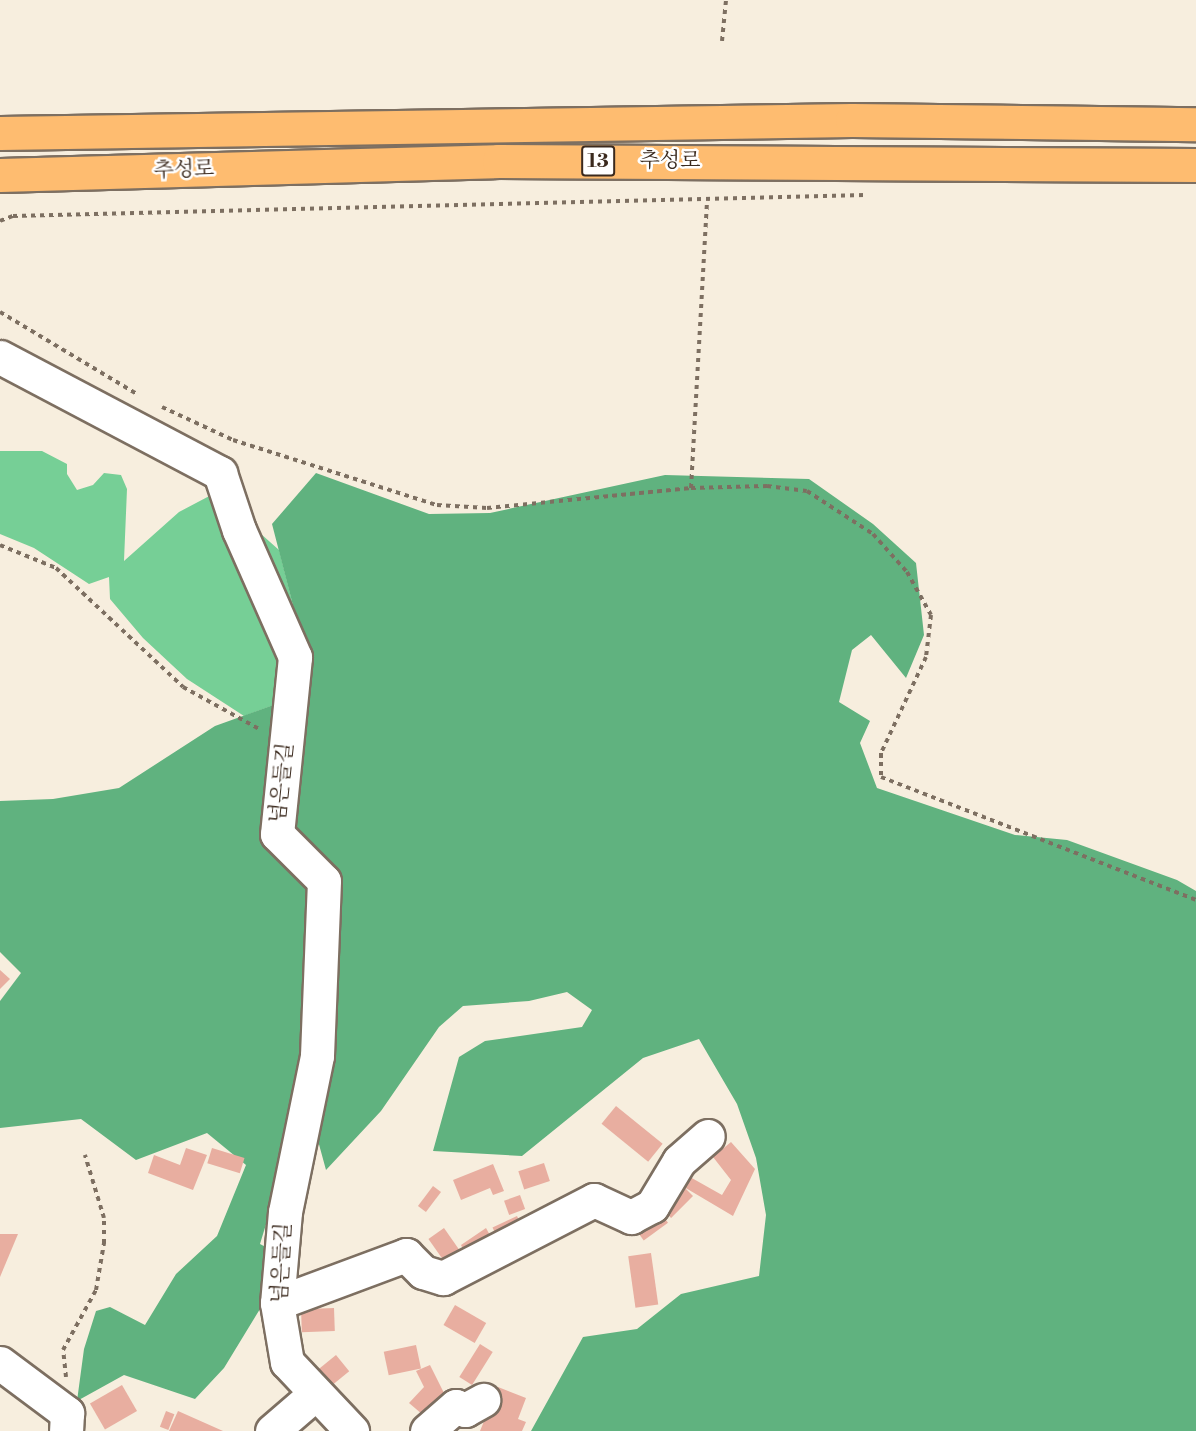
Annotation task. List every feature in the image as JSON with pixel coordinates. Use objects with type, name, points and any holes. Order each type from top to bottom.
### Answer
[{"type":"main road","name":"추성로","points":[[0,133],[852,120],[1196,124]]},
{"type":"main road","name":"추성로","points":[[0,175],[499,161],[1196,165]]},
{"type":"street","name":"넘은들길","points":[[0,357],[220,473],[239,530],[295,657],[277,834],[324,881],[317,1056],[285,1212],[277,1303],[287,1362],[352,1431]]},
{"type":"street","points":[[277,1303],[406,1255],[423,1272],[443,1278],[594,1200],[631,1218],[652,1206],[679,1161],[708,1136]]},
{"type":"street","points":[[0,1363],[67,1422]]},
{"type":"street","points":[[272,1431],[315,1394]]},
{"type":"street","points":[[427,1431],[456,1406],[465,1410],[483,1400]]},
{"type":"path","points":[[722,41],[726,0]]},
{"type":"path","points":[[0,221],[13,216],[874,194]]},
{"type":"path","points":[[691,488],[707,200]]},
{"type":"path","points":[[0,312],[148,400]]},
{"type":"path","points":[[159,405],[233,440],[437,505],[487,508],[691,488],[767,486],[807,491],[873,534],[907,572],[931,615],[926,657],[881,753],[880,777],[1196,900]]},
{"type":"path","points":[[0,545],[56,568],[183,687],[286,744]]},
{"type":"path","points":[[67,1422],[63,1350],[96,1290],[104,1243],[104,1218],[85,1155]]},
{"type":"green space","points":[[0,451],[42,451],[67,464],[67,474],[77,490],[93,485],[104,473],[121,475],[127,489],[124,561],[179,512],[215,493],[279,550],[304,648],[309,692],[244,716],[187,679],[143,638],[110,599],[109,577],[89,584],[34,548],[0,534]]},
{"type":"green space","points":[[316,473],[429,514],[490,513],[665,475],[809,479],[873,524],[916,563],[924,635],[906,678],[871,635],[852,650],[839,702],[870,721],[860,743],[877,788],[1015,835],[1067,840],[1177,880],[1196,891],[1196,1431],[531,1431],[583,1337],[637,1329],[681,1294],[759,1276],[766,1215],[756,1158],[737,1104],[699,1039],[643,1058],[522,1156],[433,1151],[459,1057],[485,1041],[582,1027],[592,1010],[567,992],[529,1001],[463,1006],[439,1027],[381,1111],[326,1170],[314,1126],[281,1175],[260,1244],[275,1252],[271,1291],[224,1368],[195,1399],[124,1375],[77,1401],[84,1349],[96,1311],[110,1307],[145,1325],[176,1274],[217,1236],[246,1165],[207,1133],[136,1160],[81,1119],[0,1128],[0,1001],[21,973],[0,952],[0,801],[53,799],[119,788],[215,726],[309,692],[304,648],[272,524]]},
{"type":"building","points":[[0,970],[10,979],[0,989]]},
{"type":"building","points":[[616,1106],[663,1144],[648,1162],[602,1124]]},
{"type":"building","points":[[731,1142],[755,1169],[733,1216],[684,1187],[690,1177],[722,1195],[731,1180],[713,1157]]},
{"type":"building","points":[[186,1148],[207,1155],[193,1190],[148,1173],[154,1155],[180,1165]]},
{"type":"building","points":[[212,1148],[245,1158],[240,1173],[207,1163]]},
{"type":"building","points":[[544,1163],[550,1181],[524,1189],[518,1171]]},
{"type":"building","points":[[493,1164],[504,1191],[493,1195],[490,1188],[461,1200],[453,1180]]},
{"type":"building","points":[[681,1184],[693,1196],[671,1218],[659,1206]]},
{"type":"building","points":[[433,1186],[441,1192],[426,1212],[418,1206]]},
{"type":"building","points":[[520,1195],[525,1209],[509,1215],[504,1201]]},
{"type":"building","points":[[658,1209],[668,1223],[644,1240],[634,1227]]},
{"type":"building","points":[[517,1216],[524,1231],[500,1243],[493,1227]]},
{"type":"building","points":[[444,1228],[466,1260],[451,1271],[428,1239]]},
{"type":"building","points":[[486,1228],[497,1248],[469,1262],[461,1245]]},
{"type":"building","points":[[0,1234],[18,1234],[0,1277]]},
{"type":"building","points":[[651,1253],[658,1304],[635,1308],[628,1256]]},
{"type":"building","points":[[455,1305],[486,1323],[475,1343],[444,1325]]},
{"type":"building","points":[[334,1308],[335,1331],[302,1332],[301,1309]]},
{"type":"building","points":[[480,1344],[493,1352],[472,1385],[459,1377]]},
{"type":"building","points":[[416,1345],[421,1368],[389,1375],[384,1352]]},
{"type":"building","points":[[336,1355],[349,1371],[326,1390],[313,1374]]},
{"type":"building","points":[[430,1365],[449,1403],[429,1420],[409,1403],[424,1387],[416,1371]]},
{"type":"building","points":[[122,1385],[137,1411],[105,1429],[90,1404]]},
{"type":"building","points":[[498,1387],[526,1398],[518,1419],[526,1422],[522,1431],[480,1431]]},
{"type":"building","points":[[166,1411],[174,1414],[168,1430],[160,1427]]},
{"type":"building","points":[[178,1411],[223,1431],[169,1431]]}]
